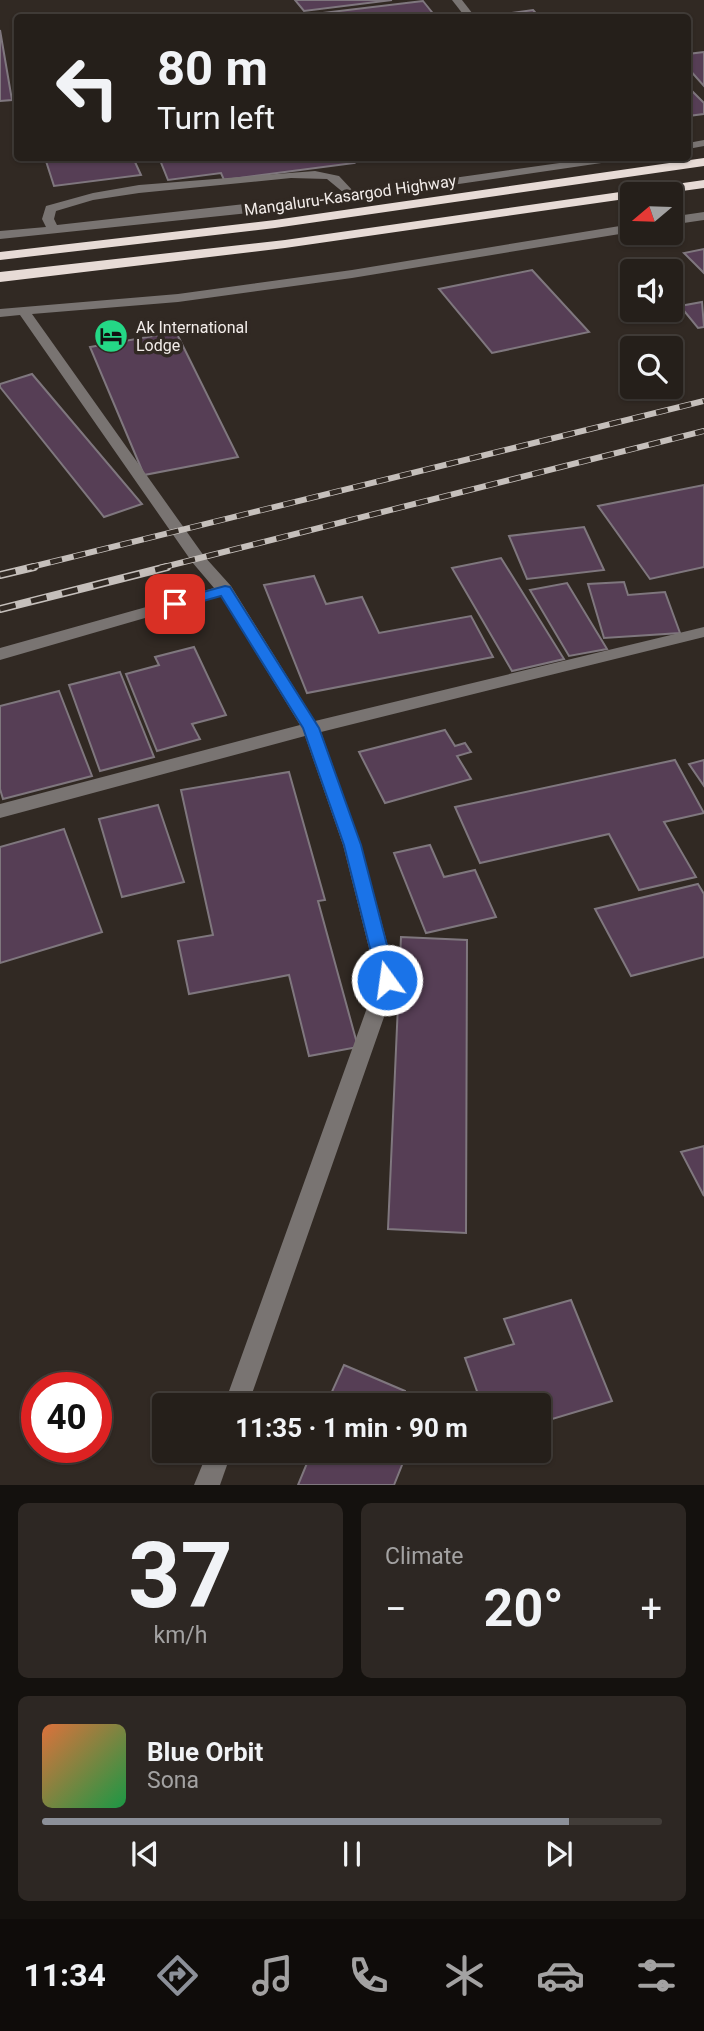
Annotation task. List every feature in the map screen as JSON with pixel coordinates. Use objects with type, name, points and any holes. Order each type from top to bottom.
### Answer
[{"type":"highway","name":"Mangaluru-Kasargod Highway","points":[[0,256],[275,224],[704,162]]},
{"type":"highway","points":[[683,187],[704,184]]},
{"type":"highway","points":[[0,277],[285,244],[620,196]]},
{"type":"street","points":[[457,0],[468,14]]},
{"type":"street","points":[[0,235],[288,205],[579,161]]},
{"type":"street","points":[[52,229],[48,219],[50,209],[71,201],[192,185],[259,178],[330,177],[344,185],[351,195]]},
{"type":"street","points":[[683,219],[704,216]]},
{"type":"street","points":[[0,313],[191,296],[352,274],[620,230]]},
{"type":"street","points":[[23,310],[198,559],[225,590],[311,728],[352,845],[387,980],[240,1393]]},
{"type":"street","points":[[0,654],[225,590]]},
{"type":"street","points":[[0,811],[311,728],[704,632]]},
{"type":"street","points":[[207,1485],[215,1463]]},
{"type":"building","points":[[295,0],[392,0],[304,11]]},
{"type":"building","points":[[423,1],[433,14],[314,14]]},
{"type":"building","points":[[533,10],[536,14],[505,14]]},
{"type":"building","points":[[0,30],[12,100],[0,101]]},
{"type":"building","points":[[704,52],[704,86],[691,71],[691,54]]},
{"type":"building","points":[[691,90],[704,103],[704,114],[691,116]]},
{"type":"building","points":[[46,161],[144,161],[135,162],[141,175],[54,186]]},
{"type":"building","points":[[160,161],[354,163],[224,180],[221,173],[168,180]]},
{"type":"building","points":[[704,249],[704,273],[684,253]]},
{"type":"building","points":[[532,270],[589,332],[492,353],[439,289]]},
{"type":"building","points":[[702,302],[704,327],[698,328],[683,310],[683,305]]},
{"type":"building","points":[[176,332],[238,457],[144,475],[90,347]]},
{"type":"building","points":[[32,374],[142,504],[104,517],[0,387],[0,384]]},
{"type":"building","points":[[704,485],[704,567],[650,579],[598,506]]},
{"type":"building","points":[[584,527],[604,570],[527,579],[509,536]]},
{"type":"building","points":[[501,558],[564,659],[512,671],[452,568]]},
{"type":"building","points":[[314,576],[326,604],[362,597],[379,633],[471,616],[493,657],[307,693],[264,585]]},
{"type":"building","points":[[624,582],[628,595],[665,592],[680,633],[604,638],[588,584]]},
{"type":"building","points":[[567,583],[607,649],[569,656],[530,590]]},
{"type":"building","points":[[194,647],[226,715],[192,724],[200,739],[157,751],[126,674],[159,665],[155,657]]},
{"type":"building","points":[[120,672],[154,757],[100,771],[69,685]]},
{"type":"building","points":[[59,691],[92,776],[3,799],[0,789],[0,706]]},
{"type":"building","points":[[445,730],[455,746],[465,743],[471,752],[457,756],[471,779],[385,803],[359,752]]},
{"type":"building","points":[[675,760],[704,813],[664,822],[696,877],[639,890],[609,834],[480,863],[455,807]]},
{"type":"building","points":[[704,760],[704,786],[689,764]]},
{"type":"building","points":[[289,772],[325,900],[318,901],[358,1047],[309,1056],[289,975],[189,994],[178,941],[213,935],[181,790]]},
{"type":"building","points":[[158,805],[184,882],[122,897],[99,819]]},
{"type":"building","points":[[64,829],[102,932],[0,963],[0,847]]},
{"type":"building","points":[[430,845],[444,877],[475,870],[496,917],[426,933],[394,853]]},
{"type":"building","points":[[698,884],[704,894],[704,957],[631,976],[595,909]]},
{"type":"building","points":[[401,937],[467,940],[466,1233],[388,1229]]},
{"type":"building","points":[[704,1146],[704,1196],[681,1152]]},
{"type":"building","points":[[571,1300],[612,1401],[551,1419],[551,1393],[478,1393],[465,1358],[514,1344],[504,1319]]},
{"type":"building","points":[[344,1365],[405,1391],[405,1393],[331,1393]]},
{"type":"building","points":[[307,1463],[402,1463],[394,1485],[298,1485]]},
{"type":"railway","points":[[27,568],[704,401]]},
{"type":"railway","points":[[160,568],[704,431]]},
{"type":"railway","points":[[0,575],[34,567]]},
{"type":"railway","points":[[0,609],[167,567]]},
{"type":"place","name":"Ak International Lodge","points":[[111,336]]},
{"type":"route","points":[[175,604],[225,590],[311,728],[352,845],[387,980]]}]
